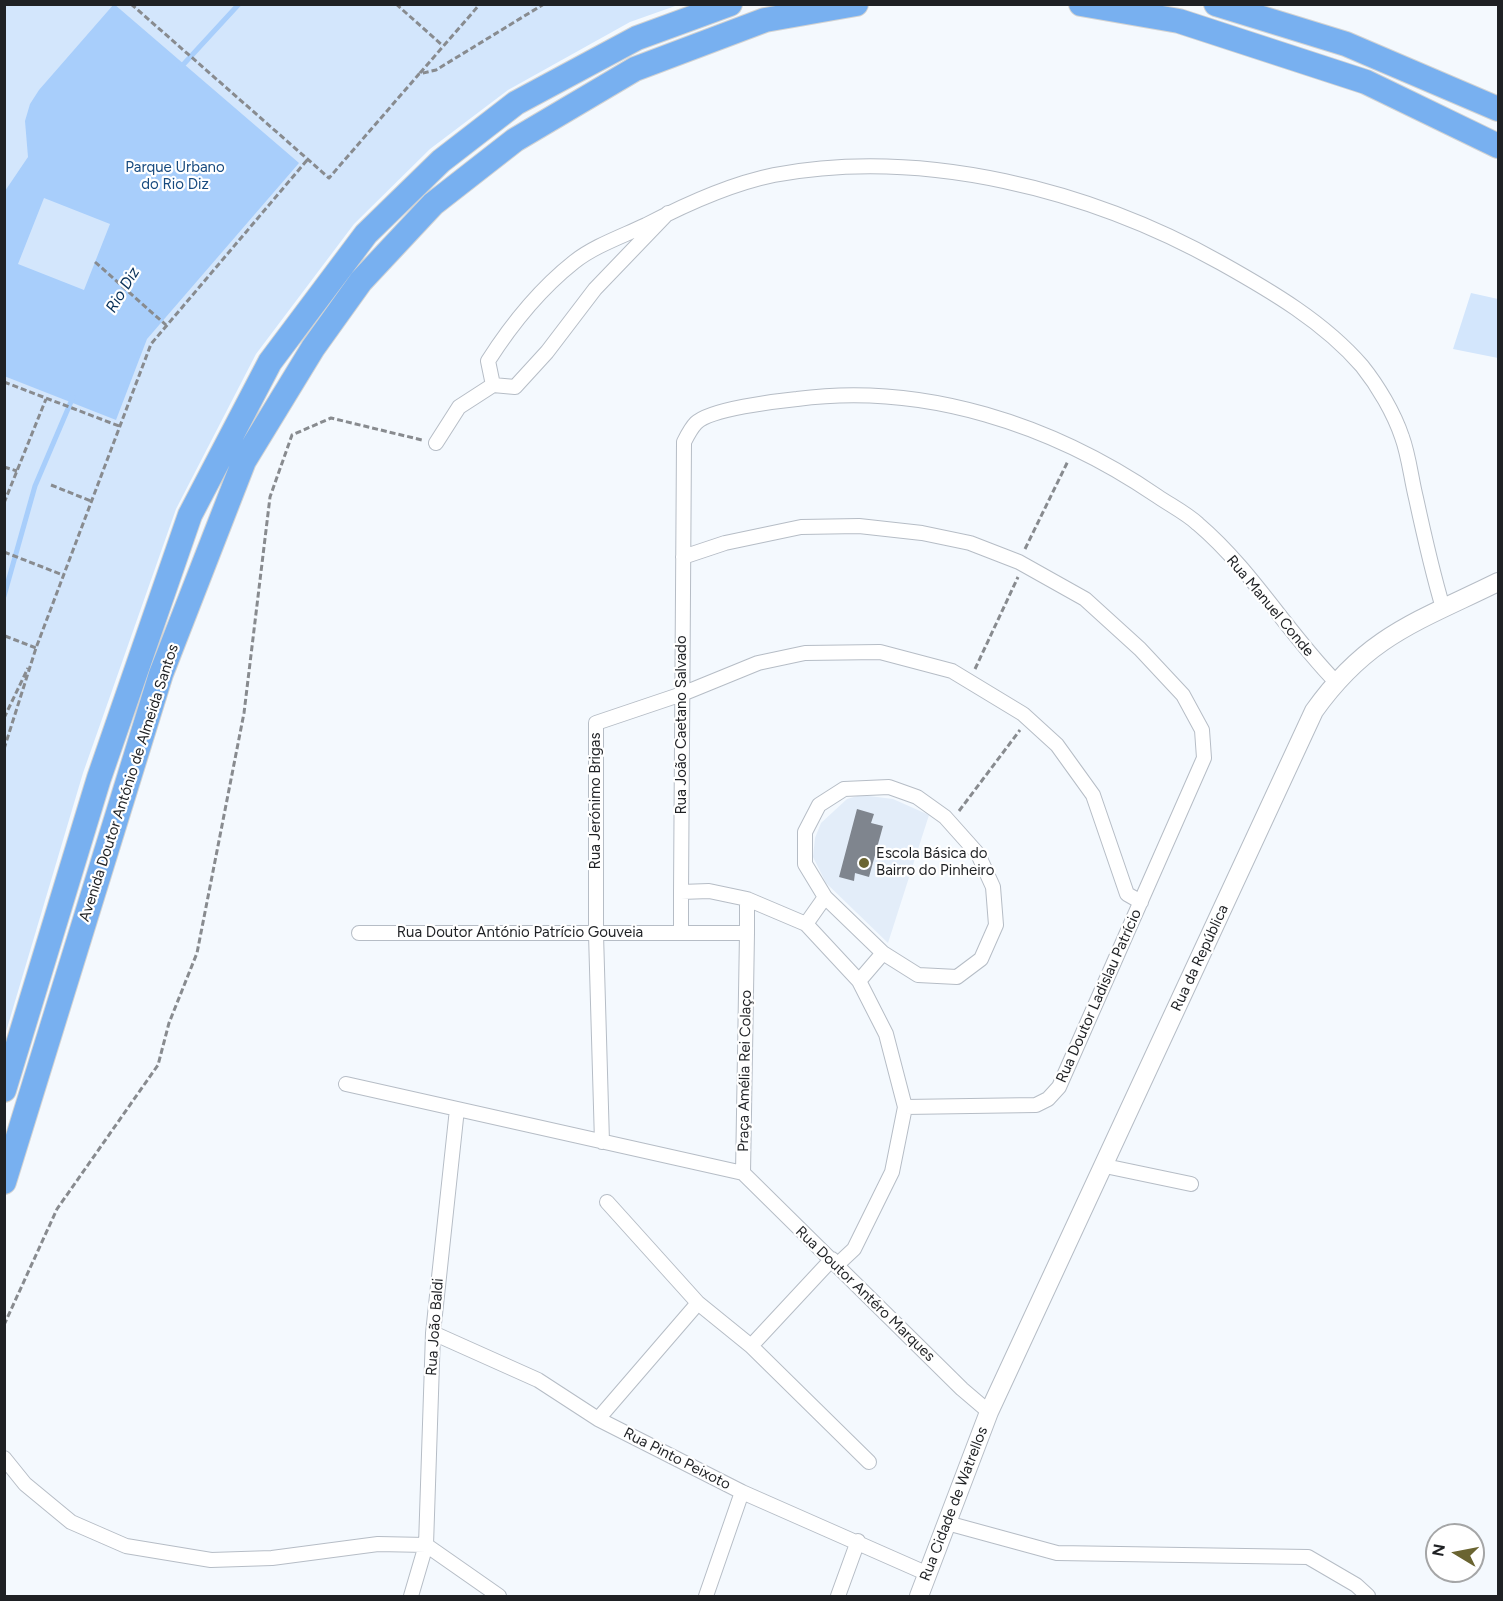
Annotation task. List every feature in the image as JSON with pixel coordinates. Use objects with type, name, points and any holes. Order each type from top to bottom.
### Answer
[{"type":"highway","name":"Avenida Doutor António de Almeida Santos","points":[[4,1090],[99,778],[190,515],[270,362],[366,234],[441,161],[516,103],[637,38],[730,4]]},
{"type":"highway","name":"Avenida Doutor António de Almeida Santos","points":[[4,1182],[161,674],[244,461],[313,348],[361,281],[433,204],[515,140],[635,69],[765,20],[856,4]]},
{"type":"highway","points":[[1081,4],[1179,21],[1366,82],[1498,146]]},
{"type":"highway","points":[[1216,4],[1346,44],[1498,109]]},
{"type":"street","points":[[493,385],[488,361],[512,324],[575,261],[668,213],[717,192],[771,176],[855,166],[913,168],[986,177],[1091,205],[1198,250],[1251,280],[1304,315],[1335,340],[1363,367],[1384,400],[1402,436],[1429,560],[1443,608]]},
{"type":"street","points":[[436,443],[459,407],[493,385],[515,387],[547,352],[595,289],[668,213]]},
{"type":"street","name":"Rua Manuel Conde","points":[[683,557],[684,442],[697,422],[744,406],[816,396],[895,398],[981,411],[1075,447],[1116,468],[1198,524],[1251,578],[1310,655],[1335,681]]},
{"type":"street","points":[[683,557],[725,543],[801,527],[859,526],[922,533],[970,543],[1021,563]]},
{"type":"street","name":"Rua João Caetano Salvado","points":[[681,892],[683,557]]},
{"type":"street","name":"Rua Doutor Ladislau Patrício","points":[[905,1107],[1035,1105],[1048,1099],[1059,1087],[1204,758],[1202,730],[1183,695],[1147,657],[1085,599],[1021,563]]},
{"type":"street","name":"Rua da República","points":[[989,1412],[1314,711],[1335,681],[1373,646],[1414,620],[1498,582]]},
{"type":"street","points":[[682,693],[758,663],[805,653],[880,652],[952,671],[1029,720],[1057,746],[1093,795],[1127,894],[1141,902]]},
{"type":"street","name":"Rua Jerónimo Brigas","points":[[597,934],[596,723],[682,693]]},
{"type":"street","points":[[889,787],[917,797],[950,822],[978,854],[993,887],[996,925],[981,959],[957,976],[918,975],[883,953],[825,897],[806,864],[805,832],[819,805],[844,789],[889,787]]},
{"type":"street","points":[[681,933],[681,892],[709,891],[747,899],[806,924],[859,981],[886,1034],[905,1107],[892,1172],[854,1249],[835,1262],[751,1346]]},
{"type":"street","points":[[806,924],[825,897]]},
{"type":"street","points":[[747,899],[747,933]]},
{"type":"street","name":"Rua Doutor António Patrício Gouveia","points":[[359,933],[747,933]]},
{"type":"street","name":"Praça Amélia Rei Colaço","points":[[346,1084],[743,1173],[747,933]]},
{"type":"street","points":[[597,934],[602,1142]]},
{"type":"street","points":[[859,981],[883,953]]},
{"type":"street","name":"Rua João Baldi","points":[[411,1596],[426,1545],[433,1333],[457,1109]]},
{"type":"street","points":[[1105,1166],[1191,1184]]},
{"type":"street","name":"Rua Doutor Antéro Marques","points":[[743,1173],[771,1204],[835,1262],[962,1389],[989,1412]]},
{"type":"street","points":[[607,1202],[698,1303],[751,1346],[869,1462]]},
{"type":"street","points":[[598,1419],[698,1303]]},
{"type":"street","name":"Rua Pinto Peixoto","points":[[433,1333],[538,1380],[598,1419],[742,1492],[858,1541],[928,1574]]},
{"type":"street","name":"Rua Cidade de Watrellos","points":[[919,1596],[989,1412]]},
{"type":"street","points":[[4,1458],[25,1484],[71,1522],[126,1546],[211,1560],[272,1558],[378,1545],[426,1545],[499,1596]]},
{"type":"street","points":[[706,1596],[742,1492]]},
{"type":"street","points":[[946,1522],[1057,1553],[1308,1557],[1356,1585],[1368,1596]]},
{"type":"street","points":[[838,1596],[858,1541]]},
{"type":"path","points":[[131,4],[329,178],[480,4]]},
{"type":"path","points":[[396,4],[443,46]]},
{"type":"path","points":[[418,74],[436,70],[544,4]]},
{"type":"path","points":[[4,749],[30,664],[151,344],[308,159]]},
{"type":"path","points":[[95,262],[166,325]]},
{"type":"path","points":[[4,382],[119,426]]},
{"type":"path","points":[[4,503],[46,398]]},
{"type":"path","points":[[4,1325],[57,1209],[158,1065],[169,1023],[197,952],[244,713],[270,497],[292,435],[331,418],[436,443]]},
{"type":"path","points":[[969,681],[1075,447]]},
{"type":"path","points":[[4,467],[17,471]]},
{"type":"path","points":[[51,485],[91,501]]},
{"type":"path","points":[[4,552],[63,575]]},
{"type":"path","points":[[4,636],[36,648]]},
{"type":"path","points":[[4,718],[30,664]]},
{"type":"path","points":[[950,822],[1029,720]]},
{"type":"shaded area","name":"Escola Básica do Bairro do Pinheiro","points":[[861,795],[893,799],[929,815],[888,943],[826,883],[813,857],[815,838],[821,823],[847,799]]},
{"type":"green space","name":"Parque Urbano do Rio Diz","points":[[5,5],[678,5],[630,22],[508,90],[430,149],[354,224],[256,354],[176,509],[83,773],[5,1035]]},
{"type":"green space","points":[[1471,293],[1498,299],[1498,358],[1453,349]]},
{"type":"water","points":[[114,4],[299,163],[147,339],[116,420],[4,376],[5,191],[28,157],[25,121],[30,104],[39,90]],"holes":[[[44,198],[110,224],[84,290],[18,264]]]},
{"type":"building","points":[[857,809],[874,814],[871,823],[883,826],[869,877],[855,873],[854,881],[839,877]]},
{"type":"waterway","name":"Rio Diz","points":[[181,67],[239,4]]},
{"type":"waterway","name":"Rio Diz","points":[[4,596],[35,486],[73,397]]},
{"type":"place","name":"Escola Básica do Bairro do Pinheiro","points":[[864,863]]}]
